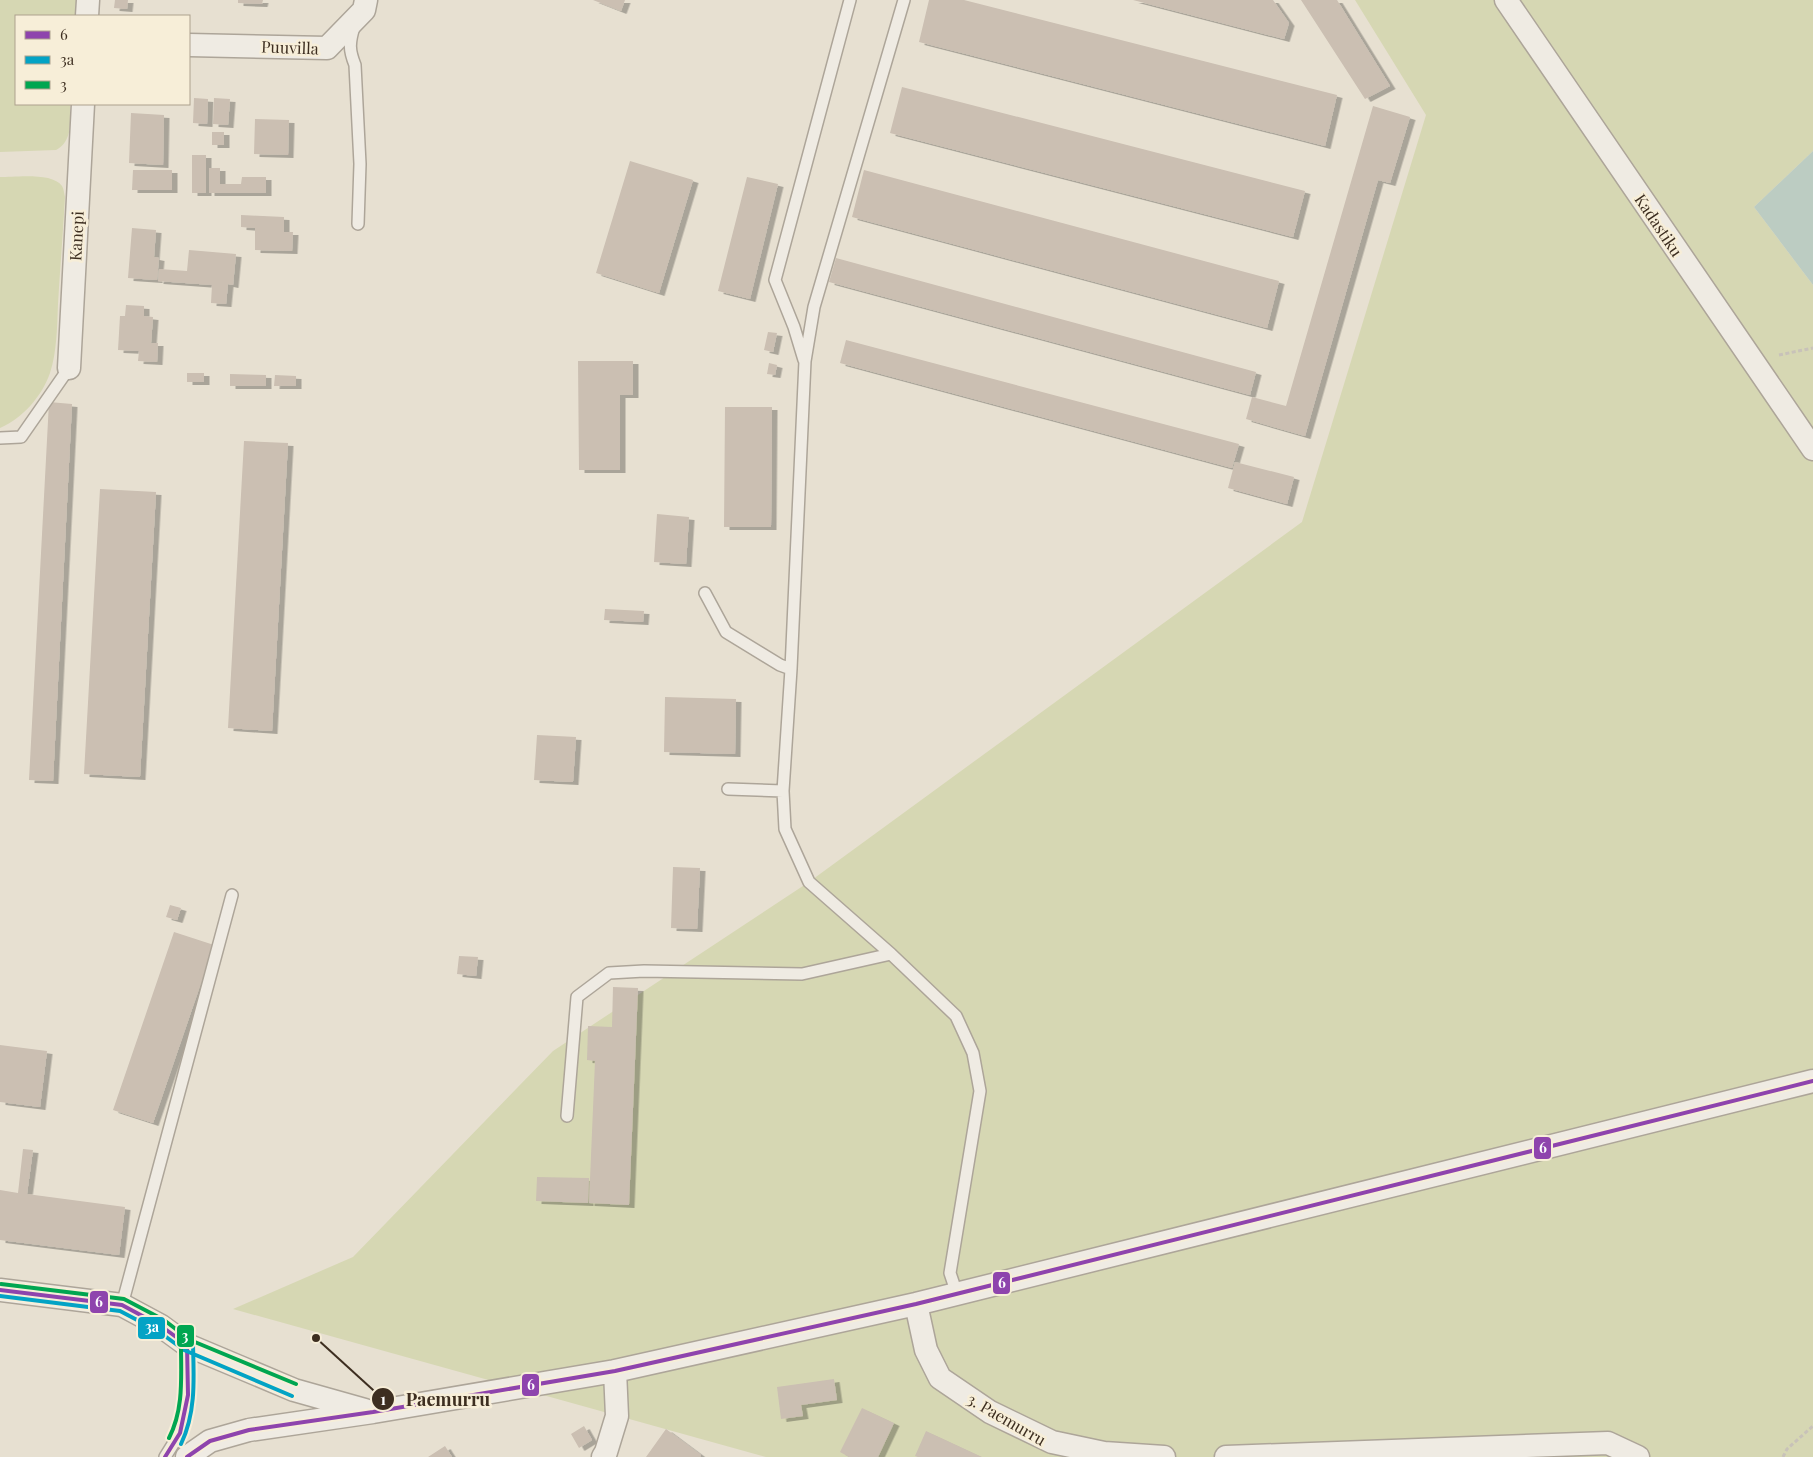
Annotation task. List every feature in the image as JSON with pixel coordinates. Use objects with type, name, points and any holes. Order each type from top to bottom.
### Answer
[{"type":"street","points":[[87,15],[88,0]]},
{"type":"street","name":"Kadastiku","points":[[1506,0],[1813,449]]},
{"type":"street","name":"Puuvilla","points":[[190,45],[327,48],[362,8]]},
{"type":"street","name":"Kanepi","points":[[69,368],[83,105]]},
{"type":"street","points":[[187,1457],[210,1441],[249,1430],[373,1412],[615,1371],[916,1304],[1813,1081]]},
{"type":"street","points":[[0,1290],[122,1305],[161,1326],[187,1345],[294,1390],[373,1412]]},
{"type":"street","name":"3. Paemurru","points":[[916,1304],[926,1350],[940,1378],[1047,1449],[1164,1457]]},
{"type":"street","points":[[602,1457],[606,1452],[618,1416],[615,1371]]},
{"type":"street","points":[[1226,1457],[1376,1455],[1608,1443],[1638,1457]]},
{"type":"lane","points":[[805,362],[794,327],[775,280],[850,0]]},
{"type":"lane","points":[[904,0],[814,307],[805,362],[783,791],[785,829],[809,882],[891,954],[956,1016],[973,1053],[980,1091],[950,1273],[957,1294]]},
{"type":"lane","points":[[358,224],[360,164],[356,66],[350,52],[351,38],[362,8]]},
{"type":"lane","points":[[0,438],[21,437],[69,368]]},
{"type":"lane","points":[[705,593],[726,632],[790,670]]},
{"type":"lane","points":[[728,789],[783,791]]},
{"type":"lane","points":[[122,1305],[232,895]]},
{"type":"lane","points":[[568,1116],[578,997],[609,973],[644,971],[802,974],[891,954]]},
{"type":"lane","points":[[165,1457],[180,1433],[188,1395],[187,1345]]},
{"type":"path","points":[[1753,361],[1813,348]]},
{"type":"path","points":[[1783,1457],[1787,1449],[1813,1426]]},
{"type":"green space","points":[[0,0],[76,0],[75,15],[15,15],[15,105],[70,105],[68,136],[56,150],[0,152]]},
{"type":"green space","points":[[1355,0],[1813,0],[1813,151],[1754,207],[1813,285],[1813,1457],[766,1457],[233,1309],[353,1257],[553,1051],[809,882],[1302,522],[1426,115]]},
{"type":"green space","points":[[33,176],[51,179],[62,186],[65,197],[56,339],[50,373],[42,390],[31,405],[8,424],[0,428],[0,177]]},
{"type":"shaded area","points":[[1813,151],[1813,285],[1754,207]]},
{"type":"building","points":[[115,0],[128,0],[127,9],[114,8]]},
{"type":"building","points":[[238,0],[263,0],[262,4],[238,3]]},
{"type":"building","points":[[593,0],[625,0],[621,11]]},
{"type":"building","points":[[929,0],[964,0],[1337,95],[1325,146],[919,42]]},
{"type":"building","points":[[1133,0],[1273,0],[1289,23],[1284,39]]},
{"type":"building","points":[[1301,0],[1337,0],[1390,86],[1365,99]]},
{"type":"building","points":[[902,87],[1305,191],[1293,237],[890,133]]},
{"type":"building","points":[[194,98],[208,99],[207,124],[193,123]]},
{"type":"building","points":[[214,98],[230,99],[228,125],[213,124]]},
{"type":"building","points":[[1373,106],[1410,117],[1390,183],[1378,180],[1305,436],[1246,419],[1252,397],[1286,406]]},
{"type":"building","points":[[131,113],[164,115],[163,165],[129,163]]},
{"type":"building","points":[[255,119],[289,120],[288,155],[254,154]]},
{"type":"building","points":[[212,132],[224,132],[224,145],[212,145]]},
{"type":"building","points":[[192,155],[206,155],[206,193],[192,193]]},
{"type":"building","points":[[630,161],[693,180],[659,293],[596,273]]},
{"type":"building","points":[[209,168],[220,168],[220,184],[241,184],[242,177],[266,177],[266,193],[209,193]]},
{"type":"building","points":[[133,170],[172,170],[172,190],[132,190]]},
{"type":"building","points":[[864,170],[1279,281],[1267,328],[852,217]]},
{"type":"building","points":[[747,177],[778,184],[750,299],[718,291]]},
{"type":"building","points":[[241,215],[284,217],[284,232],[293,232],[292,251],[255,250],[255,228],[241,227]]},
{"type":"building","points":[[132,228],[156,230],[154,257],[159,258],[157,280],[128,278]]},
{"type":"building","points":[[189,250],[236,254],[233,285],[228,284],[226,304],[211,303],[212,285],[158,281],[159,269],[187,271]]},
{"type":"building","points":[[836,258],[1256,372],[1250,395],[829,282]]},
{"type":"building","points":[[126,305],[144,306],[144,316],[153,317],[151,343],[158,343],[157,362],[138,361],[139,351],[118,350],[120,316],[125,316]]},
{"type":"building","points":[[768,332],[777,333],[773,352],[764,350]]},
{"type":"building","points":[[846,340],[1239,444],[1232,468],[840,363]]},
{"type":"building","points":[[578,361],[633,361],[633,395],[620,395],[620,470],[579,470]]},
{"type":"building","points":[[769,363],[777,365],[775,375],[767,374]]},
{"type":"building","points":[[187,373],[204,373],[204,382],[187,382]]},
{"type":"building","points":[[230,374],[266,375],[266,386],[230,386]]},
{"type":"building","points":[[275,375],[296,376],[296,386],[274,386]]},
{"type":"building","points":[[49,402],[72,404],[53,781],[29,780]]},
{"type":"building","points":[[725,407],[772,407],[771,527],[724,527]]},
{"type":"building","points":[[244,441],[288,443],[272,731],[228,728]]},
{"type":"building","points":[[1235,462],[1294,477],[1287,504],[1228,488]]},
{"type":"building","points":[[100,489],[156,492],[140,777],[84,774]]},
{"type":"building","points":[[657,514],[689,517],[686,564],[654,562]]},
{"type":"building","points":[[605,609],[644,611],[643,622],[604,620]]},
{"type":"building","points":[[665,697],[736,699],[735,754],[664,752]]},
{"type":"building","points":[[537,735],[576,737],[573,782],[534,780]]},
{"type":"building","points":[[673,867],[700,868],[697,929],[671,928]]},
{"type":"building","points":[[170,905],[181,908],[177,920],[166,917]]},
{"type":"building","points":[[174,932],[214,945],[153,1123],[113,1110]]},
{"type":"building","points":[[459,956],[478,957],[476,976],[457,974]]},
{"type":"building","points":[[613,987],[638,988],[629,1205],[589,1203],[595,1061],[587,1060],[588,1026],[612,1027]]},
{"type":"building","points":[[0,1045],[47,1051],[40,1107],[0,1102]]},
{"type":"building","points":[[23,1149],[33,1150],[27,1194],[125,1207],[119,1255],[0,1240],[0,1190],[18,1193]]},
{"type":"building","points":[[537,1177],[589,1178],[588,1203],[536,1201]]},
{"type":"building","points":[[834,1379],[837,1400],[801,1405],[803,1416],[781,1419],[777,1387]]},
{"type":"building","points":[[862,1408],[894,1423],[878,1457],[849,1457],[840,1452]]},
{"type":"building","points":[[584,1426],[592,1440],[579,1448],[571,1434]]},
{"type":"building","points":[[666,1429],[701,1455],[700,1457],[646,1457]]},
{"type":"building","points":[[926,1431],[982,1457],[915,1456]]},
{"type":"building","points":[[445,1446],[452,1457],[428,1457]]},
{"type":"transit line","name":"6","points":[[187,1457],[210,1441],[249,1430],[373,1412],[615,1371],[916,1304],[1813,1081]]},
{"type":"transit line","name":"3","points":[[1,1284],[124,1299],[164,1320],[190,1340],[296,1384]]},
{"type":"transit line","name":"6","points":[[0,1290],[122,1305],[161,1326],[187,1345]]},
{"type":"transit line","name":"3a","points":[[0,1296],[120,1311],[158,1331],[184,1350],[292,1396]]},
{"type":"transit line","name":"3","points":[[169,1438],[174,1427],[179,1404],[181,1345]]},
{"type":"transit line","name":"6","points":[[165,1457],[180,1433],[188,1395],[187,1345]]},
{"type":"transit line","name":"3a","points":[[181,1444],[192,1408],[194,1383],[193,1345]]},
{"type":"place","name":"Paemurru","points":[[316,1338]]}]
